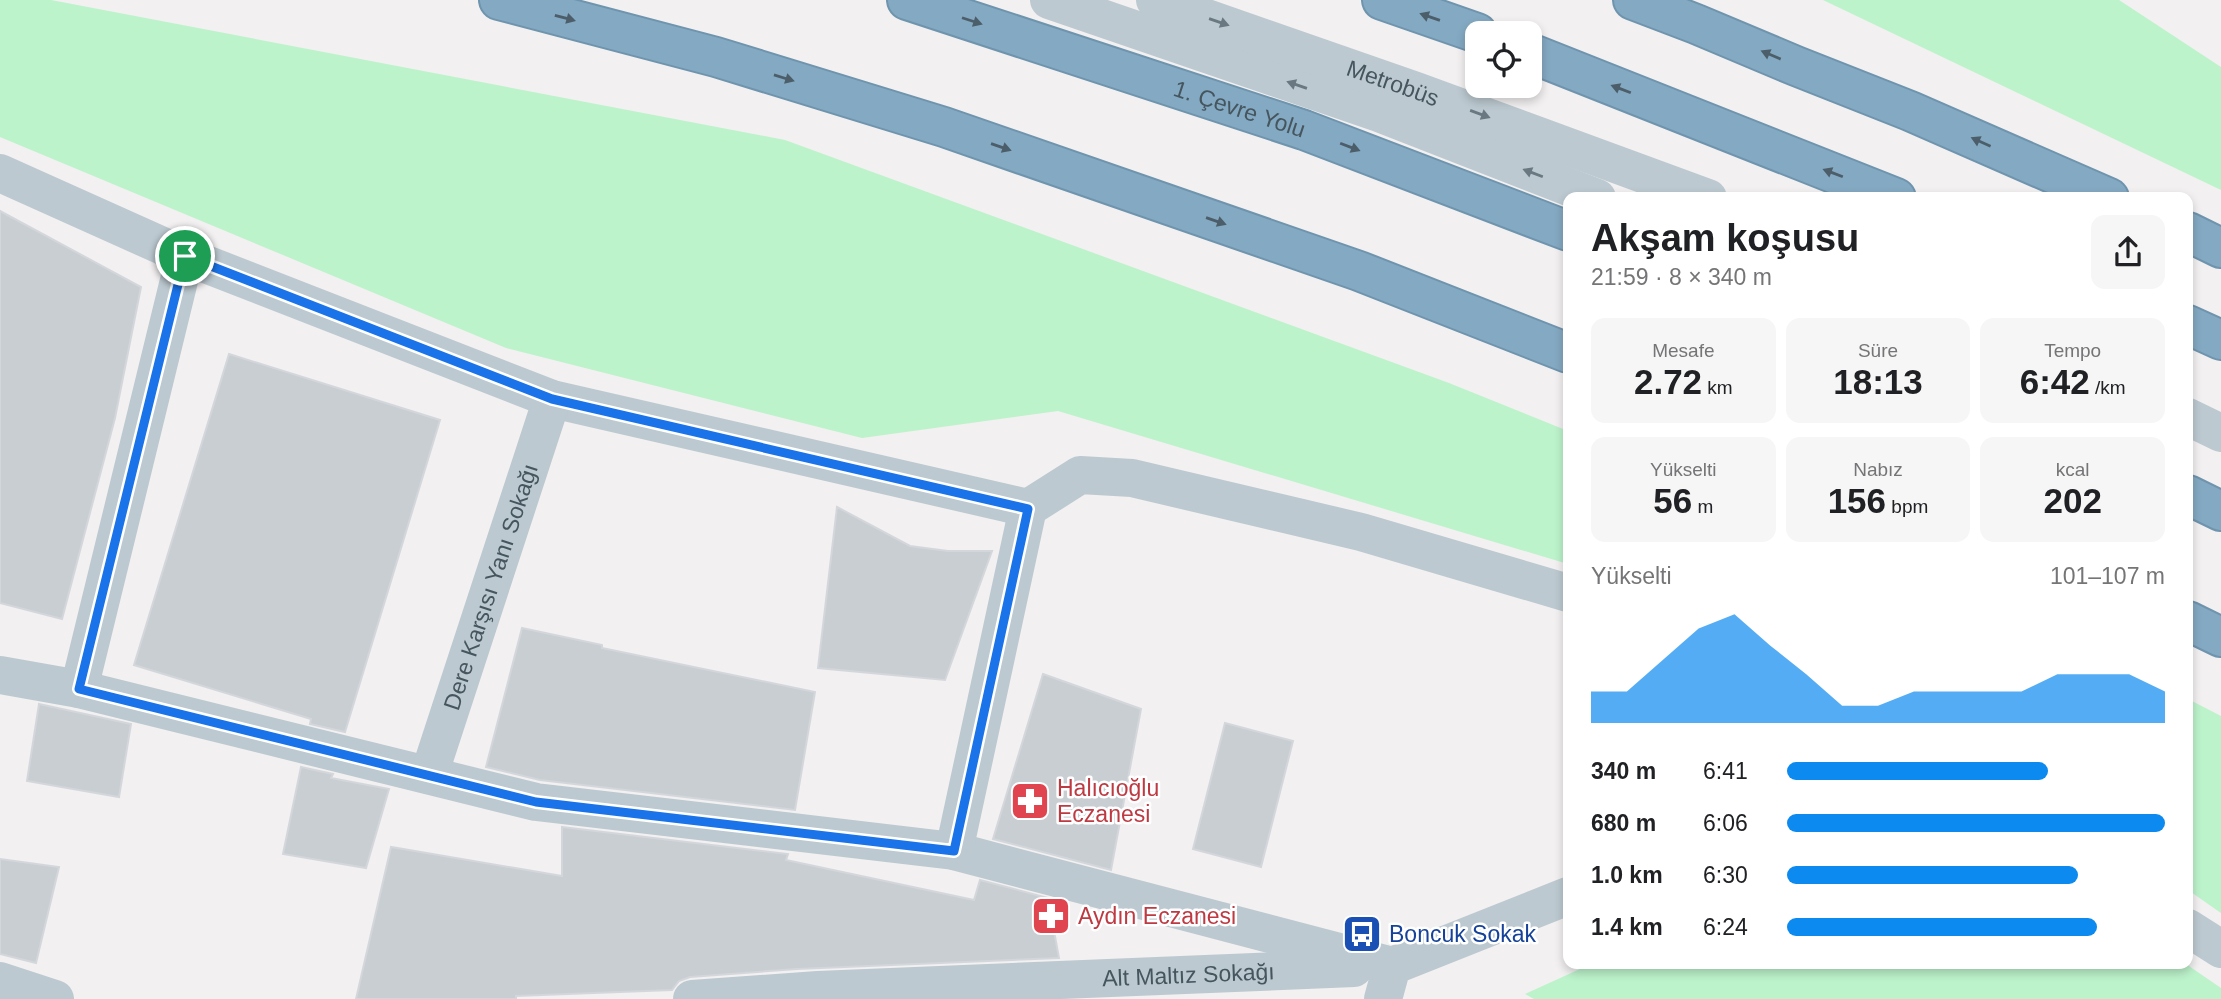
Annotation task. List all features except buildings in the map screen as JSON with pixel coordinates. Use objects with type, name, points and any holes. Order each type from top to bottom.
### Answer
[{"type":"highway","points":[[499,0],[716,57],[944,127],[1359,271],[1563,351]]},
{"type":"highway","name":"1. Çevre Yolu","points":[[906,0],[1304,130],[1563,229]]},
{"type":"highway","points":[[1382,0],[1465,29]]},
{"type":"highway","points":[[1633,0],[1910,111],[2095,192]]},
{"type":"highway","points":[[1542,58],[1881,192]]},
{"type":"highway","points":[[2193,234],[2221,248]]},
{"type":"highway","points":[[2193,327],[2221,340]]},
{"type":"highway","points":[[2193,497],[2221,511]]},
{"type":"highway","points":[[2193,623],[2221,637]]},
{"type":"street","name":"Metrobüs","points":[[1049,0],[1379,113],[1582,192]]},
{"type":"street","name":"Metrobüs","points":[[1155,0],[1416,91],[1692,192]]},
{"type":"street","points":[[0,173],[185,256],[552,399],[1028,509]]},
{"type":"street","points":[[79,689],[185,256]]},
{"type":"street","name":"Dere Karşısı Yanı Sokağı","points":[[429,775],[552,399]]},
{"type":"street","points":[[2193,419],[2221,433]]},
{"type":"street","points":[[954,851],[1028,509],[1080,475],[1132,478],[1361,532],[1563,592]]},
{"type":"street","points":[[0,675],[79,689],[536,802],[954,851],[1388,983]]},
{"type":"street","name":"Alt Maltız Sokağı","points":[[692,999],[818,990],[1388,983],[1563,898]]},
{"type":"street","points":[[2193,931],[2221,949]]},
{"type":"street","points":[[0,981],[45,998]]},
{"type":"green space","points":[[0,0],[51,0],[785,140],[1449,383],[1563,429],[1563,562],[1058,411],[862,438],[506,348],[0,137]]},
{"type":"green space","points":[[1823,0],[2119,0],[2221,67],[2221,190]]},
{"type":"green space","points":[[2193,702],[2221,716],[2221,913],[2193,893]]},
{"type":"green space","points":[[1580,969],[2193,969],[2221,988],[2221,999],[1534,999],[1525,994]]},
{"type":"place","name":"Halıcıoğlu Eczanesi","points":[[1030,801]]},
{"type":"place","name":"Aydın Eczanesi","points":[[1051,916]]},
{"type":"place","name":"Boncuk Sokak","points":[[1362,934]]},
{"type":"route","points":[[185,256],[552,399],[1028,509],[954,851],[536,802],[79,689],[185,256]]}]
